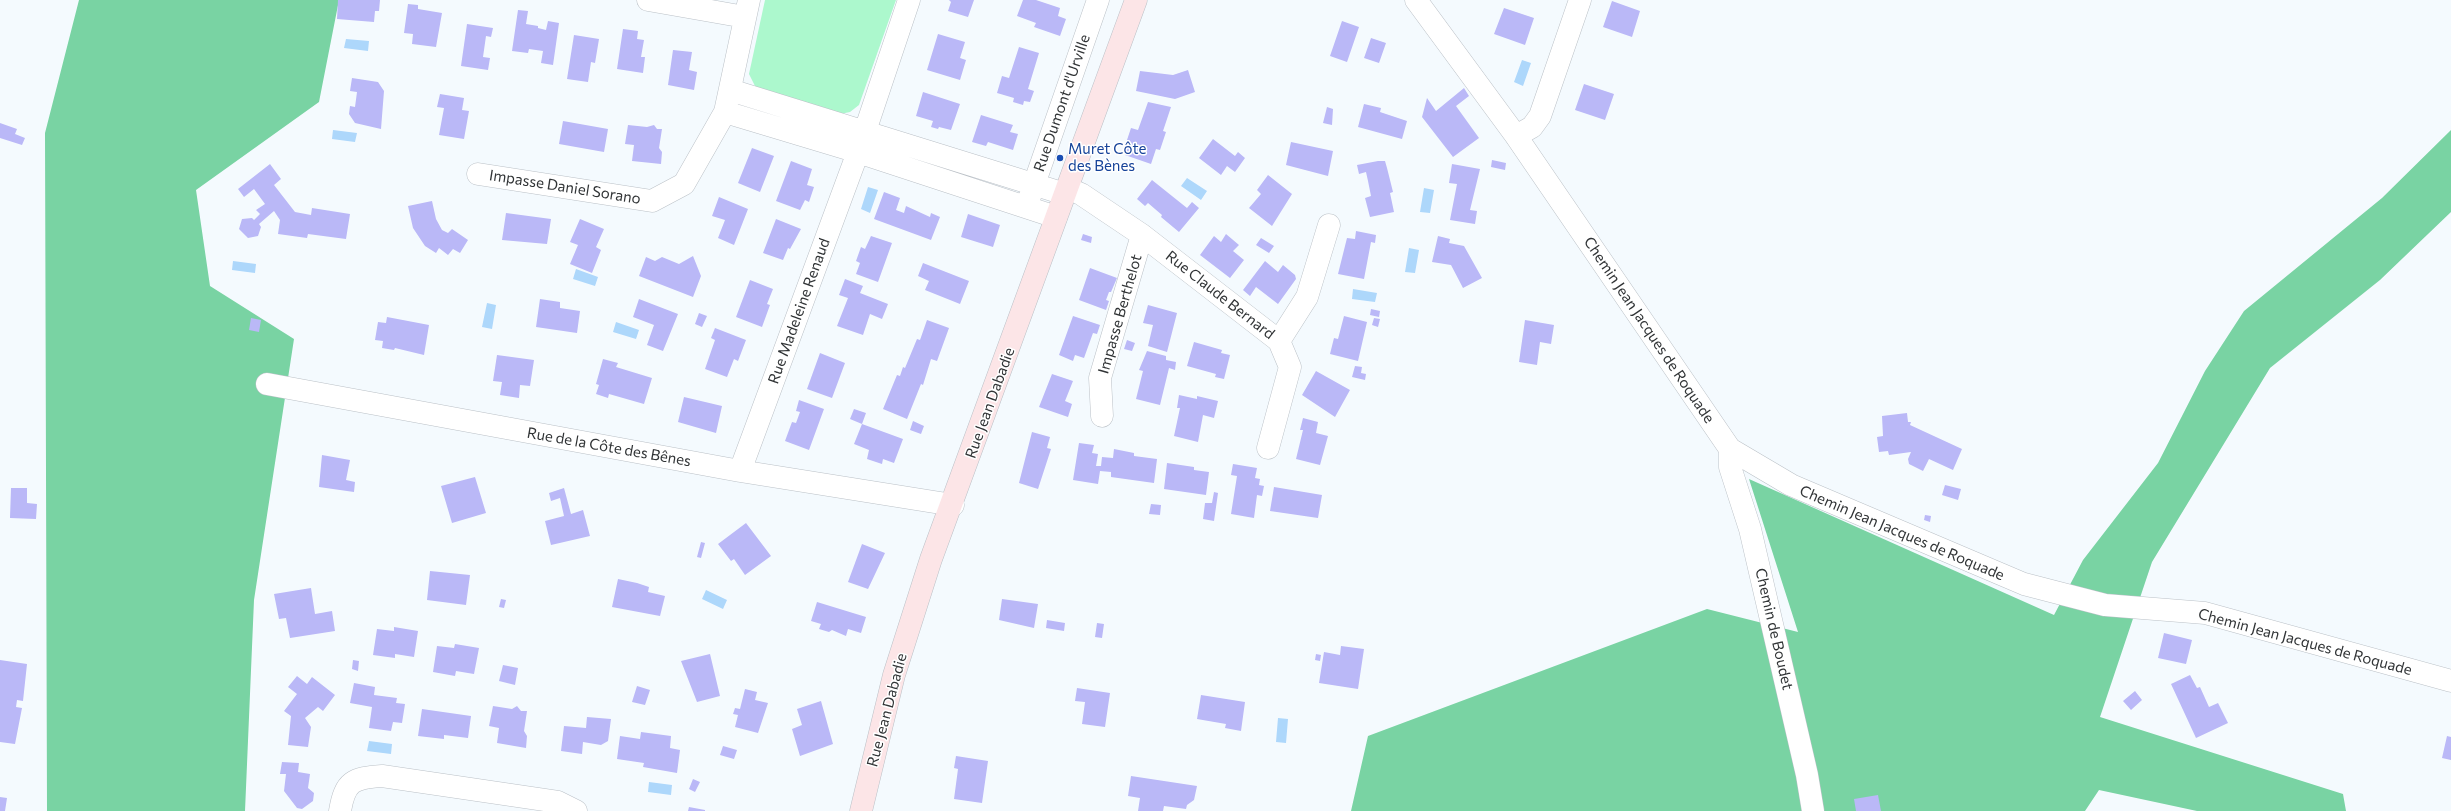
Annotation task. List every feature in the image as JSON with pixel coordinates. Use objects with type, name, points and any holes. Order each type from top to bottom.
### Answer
[{"type":"street","points":[[648,0],[747,8],[725,112],[862,142]]},
{"type":"street","name":"Rue Madeleine Renaud","points":[[740,471],[862,142],[909,0]]},
{"type":"street","name":"Rue Dumont d'Urville","points":[[1027,206],[1098,0]]},
{"type":"street","name":"Rue Jean Dabadie","points":[[861,811],[894,675],[931,559],[953,505],[1056,217],[1136,0]]},
{"type":"street","name":"Chemin Jean Jacques de Roquade","points":[[1416,0],[1516,136],[1730,449],[1790,485],[2024,584],[2105,605],[2205,613],[2451,680]]},
{"type":"street","points":[[1516,136],[1532,127],[1540,116],[1580,0]]},
{"type":"street","points":[[730,90],[1056,217]]},
{"type":"street","name":"Impasse Daniel Sorano","points":[[478,174],[652,201],[684,184],[725,112]]},
{"type":"street","name":"Rue Claude Bernard","points":[[862,142],[1033,185],[1081,194],[1142,236],[1279,341],[1290,367],[1268,448]]},
{"type":"street","points":[[1279,341],[1307,297],[1329,225]]},
{"type":"street","name":"Impasse Berthelot","points":[[1102,416],[1100,378],[1142,236]]},
{"type":"street","name":"Rue de la Côte des Bênes","points":[[267,384],[740,471],[953,505]]},
{"type":"street","name":"Chemin de Boudet","points":[[1730,449],[1730,467],[1750,529],[1807,775],[1813,811]]},
{"type":"street","points":[[340,811],[342,795],[348,785],[355,780],[382,776],[558,802],[576,811]]},
{"type":"green space","points":[[79,0],[339,0],[319,102],[196,190],[210,286],[294,339],[254,600],[245,811],[47,811],[45,133]]},
{"type":"green space","points":[[765,0],[896,0],[859,105],[850,112],[835,115],[756,88],[749,74]]},
{"type":"green space","points":[[2451,130],[2451,212],[2380,280],[2270,368],[2152,562],[2100,717],[2343,794],[2346,811],[2197,811],[2099,790],[2085,811],[1351,811],[1368,736],[1707,609],[1798,632],[1749,479],[2054,615],[2083,560],[2158,463],[2205,371],[2244,311],[2382,198]]},
{"type":"water","points":[[346,39],[369,41],[368,51],[344,48]]},
{"type":"water","points":[[1522,60],[1531,63],[1523,86],[1514,82]]},
{"type":"water","points":[[333,130],[357,133],[355,142],[332,139]]},
{"type":"water","points":[[1187,178],[1207,191],[1201,200],[1181,186]]},
{"type":"water","points":[[868,187],[878,190],[870,213],[861,209]]},
{"type":"water","points":[[1424,188],[1434,190],[1430,213],[1420,212]]},
{"type":"water","points":[[1409,248],[1419,250],[1415,273],[1405,272]]},
{"type":"water","points":[[233,261],[256,264],[255,273],[232,270]]},
{"type":"water","points":[[576,269],[598,277],[595,286],[573,279]]},
{"type":"water","points":[[1353,289],[1377,293],[1375,302],[1352,299]]},
{"type":"water","points":[[487,303],[496,305],[492,329],[482,327]]},
{"type":"water","points":[[616,322],[639,330],[636,339],[613,332]]},
{"type":"water","points":[[706,590],[727,600],[723,609],[702,599]]},
{"type":"water","points":[[1278,718],[1288,719],[1286,743],[1276,742]]},
{"type":"water","points":[[369,741],[392,744],[391,754],[367,751]]},
{"type":"water","points":[[649,782],[672,785],[671,795],[648,792]]},
{"type":"building","points":[[338,0],[380,0],[379,11],[375,11],[374,22],[337,19]]},
{"type":"building","points":[[949,0],[974,0],[968,17],[948,11],[951,2]]},
{"type":"building","points":[[1023,0],[1036,0],[1060,8],[1058,16],[1066,19],[1060,36],[1034,27],[1036,23],[1017,16]]},
{"type":"building","points":[[1612,1],[1640,11],[1632,37],[1603,27]]},
{"type":"building","points":[[408,4],[418,5],[418,9],[442,13],[436,47],[412,44],[413,34],[404,33]]},
{"type":"building","points":[[1504,8],[1534,18],[1525,45],[1494,34]]},
{"type":"building","points":[[518,10],[528,11],[526,24],[538,26],[538,28],[546,30],[548,21],[559,23],[553,65],[541,63],[543,51],[529,49],[528,53],[512,51]]},
{"type":"building","points":[[1342,21],[1359,27],[1347,62],[1330,56]]},
{"type":"building","points":[[467,24],[493,28],[491,37],[486,36],[483,57],[490,58],[488,70],[461,66]]},
{"type":"building","points":[[623,29],[638,31],[637,39],[644,40],[641,57],[645,57],[643,73],[617,69]]},
{"type":"building","points":[[938,34],[965,42],[960,58],[966,60],[960,80],[927,70]]},
{"type":"building","points":[[574,35],[599,39],[595,63],[591,62],[588,82],[567,79]]},
{"type":"building","points":[[1371,38],[1386,43],[1379,63],[1364,58]]},
{"type":"building","points":[[1019,47],[1039,53],[1028,89],[1034,91],[1030,102],[1024,101],[1023,105],[1013,102],[1014,98],[997,93],[1002,76],[1009,78]]},
{"type":"building","points":[[673,50],[692,52],[689,70],[697,72],[694,90],[668,85]]},
{"type":"building","points":[[1188,70],[1195,92],[1175,99],[1136,91],[1140,71],[1173,75]]},
{"type":"building","points":[[352,78],[378,82],[384,91],[381,129],[355,123],[349,114],[350,106],[355,107],[357,92],[350,91]]},
{"type":"building","points":[[1584,84],[1614,94],[1605,120],[1575,110]]},
{"type":"building","points":[[1464,88],[1469,96],[1456,106],[1479,138],[1453,157],[1422,117],[1427,98],[1436,111]]},
{"type":"building","points":[[923,92],[960,104],[951,130],[931,127],[933,121],[916,116]]},
{"type":"building","points":[[440,94],[464,98],[462,110],[469,111],[464,139],[439,135],[444,108],[437,107]]},
{"type":"building","points":[[1148,102],[1171,107],[1163,131],[1166,132],[1160,150],[1156,149],[1151,164],[1125,155],[1128,147],[1125,146],[1131,128],[1138,130]]},
{"type":"building","points":[[1364,104],[1381,108],[1380,112],[1407,121],[1402,139],[1358,127]]},
{"type":"building","points":[[1327,107],[1333,109],[1332,125],[1323,123]]},
{"type":"building","points":[[981,115],[1013,125],[1010,132],[1018,134],[1013,150],[988,142],[986,146],[972,142]]},
{"type":"building","points":[[563,121],[608,129],[604,152],[559,144]]},
{"type":"building","points":[[0,123],[17,129],[15,134],[25,138],[22,145],[0,138]]},
{"type":"building","points":[[628,125],[647,127],[654,125],[657,129],[662,129],[659,148],[662,152],[661,164],[632,161],[634,145],[625,144]]},
{"type":"building","points":[[1213,139],[1235,156],[1238,152],[1245,158],[1235,172],[1227,166],[1221,175],[1199,158]]},
{"type":"building","points":[[1291,142],[1333,151],[1328,176],[1286,165]]},
{"type":"building","points":[[752,148],[774,156],[760,192],[738,183]]},
{"type":"building","points":[[1492,160],[1506,163],[1505,170],[1491,167]]},
{"type":"building","points":[[791,161],[812,169],[807,185],[814,187],[809,202],[805,200],[800,210],[776,201]]},
{"type":"building","points":[[1385,161],[1393,192],[1390,193],[1394,212],[1370,217],[1365,198],[1371,196],[1366,172],[1359,174],[1357,165]]},
{"type":"building","points":[[270,164],[281,179],[274,185],[295,212],[311,215],[312,208],[350,214],[346,239],[308,234],[307,238],[278,234],[280,220],[274,211],[259,224],[261,227],[258,236],[248,238],[239,229],[242,219],[252,218],[254,220],[260,214],[256,210],[265,204],[254,189],[244,197],[238,189]]},
{"type":"building","points":[[1452,164],[1480,169],[1470,210],[1477,211],[1475,224],[1450,220],[1457,184],[1449,183]]},
{"type":"building","points":[[1268,175],[1292,194],[1272,226],[1249,208],[1261,194],[1257,190]]},
{"type":"building","points":[[1152,180],[1187,208],[1192,202],[1199,208],[1179,232],[1161,217],[1162,215],[1148,203],[1145,206],[1137,199]]},
{"type":"building","points":[[884,192],[900,198],[896,210],[904,213],[906,206],[930,217],[931,213],[940,217],[931,240],[874,219]]},
{"type":"building","points":[[719,197],[748,209],[734,245],[718,238],[725,220],[712,216]]},
{"type":"building","points":[[432,201],[436,219],[442,230],[448,233],[452,229],[468,240],[460,253],[453,249],[448,255],[439,248],[436,253],[425,246],[413,228],[408,206]]},
{"type":"building","points":[[506,213],[551,219],[547,244],[502,240]]},
{"type":"building","points":[[968,214],[1000,225],[993,247],[961,237]]},
{"type":"building","points":[[580,219],[604,229],[596,247],[601,250],[592,273],[570,264],[578,245],[570,242]]},
{"type":"building","points":[[776,219],[801,229],[790,249],[788,248],[783,260],[763,253]]},
{"type":"building","points":[[1356,231],[1376,235],[1375,243],[1371,242],[1364,279],[1338,274],[1347,238],[1355,239]]},
{"type":"building","points":[[1083,234],[1092,237],[1091,243],[1081,240]]},
{"type":"building","points":[[1226,234],[1239,245],[1233,251],[1244,260],[1230,278],[1200,255],[1214,236],[1221,242]]},
{"type":"building","points":[[871,236],[892,243],[878,282],[856,274],[860,263],[856,261],[861,247],[865,249]]},
{"type":"building","points":[[1438,236],[1450,239],[1449,243],[1464,246],[1482,278],[1463,288],[1451,265],[1432,262]]},
{"type":"building","points":[[1261,238],[1274,246],[1269,253],[1256,245]]},
{"type":"building","points":[[693,256],[701,276],[693,297],[639,276],[646,257],[655,261],[662,257],[679,264]]},
{"type":"building","points":[[1265,261],[1278,272],[1283,265],[1295,275],[1296,279],[1278,304],[1256,287],[1250,296],[1243,290]]},
{"type":"building","points":[[923,263],[969,281],[960,304],[925,290],[929,281],[918,276]]},
{"type":"building","points":[[1090,268],[1117,278],[1106,300],[1109,301],[1106,310],[1079,300]]},
{"type":"building","points":[[845,279],[863,286],[860,293],[888,304],[882,319],[870,314],[863,335],[837,326],[848,298],[839,295]]},
{"type":"building","points":[[750,280],[773,289],[767,304],[770,305],[762,327],[736,317]]},
{"type":"building","points":[[540,299],[560,302],[560,308],[580,311],[577,333],[536,327]]},
{"type":"building","points":[[639,299],[678,314],[663,351],[647,345],[654,325],[633,317]]},
{"type":"building","points":[[1148,305],[1177,313],[1167,352],[1148,346],[1153,325],[1143,323]]},
{"type":"building","points":[[1371,309],[1380,311],[1379,317],[1370,315]]},
{"type":"building","points":[[699,313],[707,316],[702,327],[695,324]]},
{"type":"building","points":[[1073,316],[1100,325],[1097,334],[1093,333],[1084,358],[1075,355],[1073,361],[1059,355]]},
{"type":"building","points":[[1344,316],[1367,322],[1358,361],[1330,354],[1334,338],[1338,339]]},
{"type":"building","points":[[387,317],[429,325],[424,355],[395,348],[394,350],[382,348],[383,341],[375,340],[378,322],[386,323]]},
{"type":"building","points":[[251,318],[261,320],[259,332],[249,330]]},
{"type":"building","points":[[1374,318],[1380,319],[1378,327],[1372,325]]},
{"type":"building","points":[[927,320],[949,328],[937,361],[931,359],[923,385],[921,384],[907,419],[883,409],[897,375],[900,376],[903,367],[905,368],[917,339],[920,340]]},
{"type":"building","points":[[1525,320],[1554,325],[1551,344],[1540,342],[1537,365],[1519,362]]},
{"type":"building","points":[[715,328],[746,340],[738,361],[734,359],[727,377],[705,369],[715,340],[711,338]]},
{"type":"building","points":[[1127,340],[1135,343],[1132,351],[1124,349]]},
{"type":"building","points":[[1194,342],[1222,350],[1221,353],[1230,355],[1224,379],[1215,377],[1216,374],[1187,366]]},
{"type":"building","points":[[1147,351],[1166,356],[1166,360],[1176,362],[1175,370],[1169,368],[1160,405],[1136,399],[1143,371],[1139,370]]},
{"type":"building","points":[[820,353],[845,363],[832,398],[807,389]]},
{"type":"building","points":[[497,355],[534,360],[530,386],[520,385],[519,398],[500,395],[502,382],[493,381]]},
{"type":"building","points":[[603,359],[618,363],[616,367],[652,378],[644,404],[609,394],[608,398],[596,394],[599,385],[596,384]]},
{"type":"building","points":[[1355,366],[1362,367],[1361,373],[1366,374],[1365,380],[1352,377]]},
{"type":"building","points":[[1316,371],[1350,390],[1335,417],[1302,395]]},
{"type":"building","points":[[1052,374],[1073,381],[1065,401],[1072,404],[1068,417],[1039,407]]},
{"type":"building","points":[[1179,395],[1197,399],[1197,396],[1218,401],[1214,418],[1203,415],[1198,442],[1174,436],[1180,408],[1177,408]]},
{"type":"building","points":[[684,397],[722,406],[716,433],[678,422]]},
{"type":"building","points":[[799,400],[824,409],[809,450],[785,441],[792,422],[796,423],[800,412],[796,411]]},
{"type":"building","points":[[854,409],[866,413],[862,424],[850,419]]},
{"type":"building","points":[[1907,413],[1908,422],[1911,422],[1910,425],[1962,449],[1953,470],[1929,459],[1923,471],[1909,464],[1908,459],[1911,452],[1889,455],[1888,451],[1879,452],[1877,437],[1883,436],[1882,416]]},
{"type":"building","points":[[1303,418],[1318,422],[1316,433],[1328,436],[1320,465],[1296,459],[1303,430],[1300,430]]},
{"type":"building","points":[[913,421],[924,426],[921,434],[910,430]]},
{"type":"building","points":[[862,424],[903,439],[894,463],[883,459],[882,464],[867,459],[869,450],[854,444]]},
{"type":"building","points":[[1032,432],[1050,437],[1047,448],[1051,449],[1038,489],[1019,483]]},
{"type":"building","points":[[1079,443],[1094,445],[1092,453],[1098,454],[1096,466],[1101,466],[1102,457],[1113,458],[1114,449],[1134,453],[1134,456],[1157,459],[1154,483],[1111,477],[1111,472],[1100,471],[1098,484],[1073,480]]},
{"type":"building","points":[[322,455],[350,460],[346,480],[355,482],[354,492],[319,487]]},
{"type":"building","points":[[1167,463],[1194,467],[1194,470],[1209,472],[1206,495],[1164,489]]},
{"type":"building","points":[[1233,464],[1257,468],[1255,478],[1260,479],[1259,485],[1264,486],[1262,496],[1257,495],[1254,518],[1231,514],[1237,476],[1231,475]]},
{"type":"building","points":[[475,477],[486,513],[452,523],[441,486]]},
{"type":"building","points":[[1945,485],[1961,489],[1958,500],[1942,495]]},
{"type":"building","points":[[1274,487],[1322,495],[1318,518],[1270,511]]},
{"type":"building","points":[[11,488],[27,488],[27,503],[37,504],[36,519],[10,518]]},
{"type":"building","points":[[564,488],[571,514],[583,510],[590,536],[551,545],[545,521],[564,516],[560,498],[551,501],[549,493]]},
{"type":"building","points":[[1214,492],[1218,493],[1214,521],[1203,519],[1205,503],[1212,503]]},
{"type":"building","points":[[1151,504],[1161,505],[1160,515],[1149,514]]},
{"type":"building","points":[[1925,515],[1931,516],[1930,522],[1924,520]]},
{"type":"building","points":[[746,523],[771,556],[745,575],[734,559],[731,561],[718,544]]},
{"type":"building","points":[[701,542],[705,543],[701,558],[697,557]]},
{"type":"building","points":[[862,544],[885,553],[868,589],[848,582]]},
{"type":"building","points":[[430,571],[470,575],[466,605],[427,600]]},
{"type":"building","points":[[618,579],[649,587],[648,592],[665,596],[660,616],[612,607]]},
{"type":"building","points":[[311,588],[315,614],[332,611],[335,631],[290,638],[286,618],[279,619],[274,594]]},
{"type":"building","points":[[501,599],[506,600],[504,608],[499,607]]},
{"type":"building","points":[[1002,599],[1038,604],[1034,628],[999,620]]},
{"type":"building","points":[[817,602],[866,617],[861,633],[848,629],[846,636],[832,630],[829,632],[819,629],[821,624],[811,621]]},
{"type":"building","points":[[1047,620],[1065,623],[1064,631],[1046,628]]},
{"type":"building","points":[[1097,623],[1104,624],[1102,638],[1095,637]]},
{"type":"building","points":[[394,627],[418,631],[414,657],[395,654],[395,658],[373,655],[377,629],[394,631]]},
{"type":"building","points":[[2164,633],[2192,640],[2186,664],[2158,658]]},
{"type":"building","points":[[455,644],[479,648],[474,674],[456,671],[455,676],[433,672],[437,646],[454,648]]},
{"type":"building","points":[[1341,646],[1364,649],[1358,689],[1319,683],[1324,652],[1340,655]]},
{"type":"building","points":[[710,654],[720,696],[697,702],[681,661]]},
{"type":"building","points":[[1316,654],[1321,655],[1320,661],[1315,660]]},
{"type":"building","points":[[0,660],[27,664],[23,701],[17,700],[16,707],[22,708],[15,744],[0,742]]},
{"type":"building","points":[[353,660],[359,661],[358,671],[352,669]]},
{"type":"building","points":[[503,665],[518,668],[515,685],[499,681]]},
{"type":"building","points":[[2190,675],[2197,688],[2200,687],[2209,707],[2218,703],[2228,723],[2196,738],[2171,684]]},
{"type":"building","points":[[297,676],[307,684],[312,677],[335,695],[323,711],[318,707],[305,718],[311,727],[308,747],[288,745],[291,716],[284,711],[297,694],[288,687]]},
{"type":"building","points":[[354,683],[375,687],[374,695],[397,698],[396,703],[405,704],[402,723],[393,722],[391,731],[369,728],[372,707],[350,703]]},
{"type":"building","points":[[637,686],[650,690],[645,705],[632,702]]},
{"type":"building","points":[[1077,688],[1110,693],[1105,727],[1082,724],[1085,702],[1075,701]]},
{"type":"building","points":[[745,689],[757,692],[755,700],[768,703],[758,733],[735,727],[738,715],[733,714],[735,708],[740,709]]},
{"type":"building","points":[[2135,691],[2142,700],[2131,710],[2123,701]]},
{"type":"building","points":[[1201,695],[1245,702],[1241,731],[1225,728],[1226,724],[1197,719]]},
{"type":"building","points":[[821,701],[833,744],[800,756],[792,729],[802,725],[797,709]]},
{"type":"building","points":[[493,706],[512,709],[517,706],[521,711],[527,711],[524,731],[527,736],[526,748],[497,743],[499,728],[489,726]]},
{"type":"building","points":[[422,709],[471,716],[468,738],[444,735],[444,739],[418,736]]},
{"type":"building","points":[[587,717],[611,719],[608,741],[601,745],[583,742],[582,754],[561,751],[564,726],[586,728]]},
{"type":"building","points":[[641,732],[671,736],[670,748],[680,750],[677,773],[643,767],[644,763],[617,759],[620,736],[640,739]]},
{"type":"building","points":[[2447,736],[2451,737],[2451,760],[2442,758]]},
{"type":"building","points":[[723,746],[737,750],[734,759],[720,755]]},
{"type":"building","points":[[956,756],[988,761],[982,803],[954,799],[958,769],[954,768]]},
{"type":"building","points":[[282,762],[299,763],[298,772],[310,774],[308,788],[314,793],[313,801],[302,809],[297,808],[284,791],[286,774],[280,774]]},
{"type":"building","points":[[1131,776],[1197,786],[1194,800],[1187,805],[1186,809],[1164,806],[1163,811],[1138,811],[1140,798],[1128,796]]},
{"type":"building","points":[[693,779],[700,782],[695,792],[689,789]]},
{"type":"building","points":[[1878,795],[1881,811],[1856,811],[1854,799]]},
{"type":"building","points":[[0,797],[7,798],[5,811],[0,811]]},
{"type":"building","points":[[689,807],[705,810],[705,811],[688,811]]},
{"type":"place","name":"Muret Côte des Bènes","points":[[1060,158]]}]
